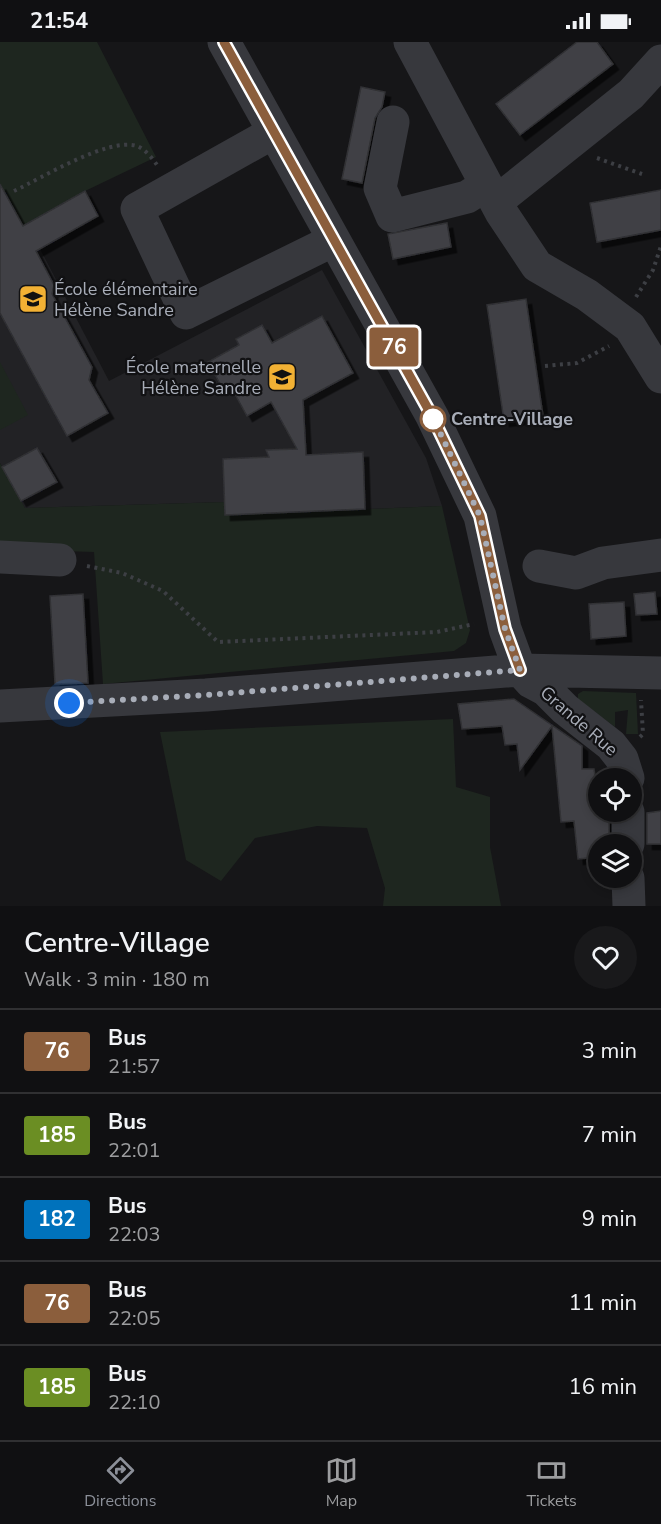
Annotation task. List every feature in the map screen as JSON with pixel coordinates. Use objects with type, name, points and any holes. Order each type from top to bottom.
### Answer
[{"type":"street","points":[[224,42],[432,416],[480,516],[503,618],[520,670]]},
{"type":"street","points":[[410,42],[491,194],[537,266],[587,295],[626,325],[661,377]]},
{"type":"street","points":[[393,122],[380,189],[392,216],[467,197],[491,194],[565,147],[630,94],[661,61]]},
{"type":"street","points":[[274,132],[137,209],[186,313],[334,240]]},
{"type":"street","points":[[494,580],[575,556],[603,563],[661,555]]},
{"type":"street","points":[[0,558],[60,560]]},
{"type":"street","points":[[0,706],[206,695],[520,670],[651,683]]},
{"type":"street","name":"Grande Rue","points":[[520,670],[531,682],[546,690],[565,709],[611,745],[622,759],[625,768]]},
{"type":"street","points":[[628,888],[629,906]]},
{"type":"path","points":[[14,191],[110,146],[137,146],[151,157],[171,190]]},
{"type":"path","points":[[565,147],[642,174]]},
{"type":"path","points":[[545,366],[577,363],[626,325],[653,270],[661,246]]},
{"type":"path","points":[[60,560],[122,573],[163,591],[218,642],[437,632],[503,618]]},
{"type":"path","points":[[643,734],[651,683]]},
{"type":"shaded area","points":[[0,42],[97,42],[156,157],[85,191],[23,226],[0,184]]},
{"type":"shaded area","points":[[0,184],[23,226],[85,191],[98,216],[40,249],[109,381],[322,270],[426,458],[442,506],[225,515],[224,502],[25,508],[0,463]]},
{"type":"shaded area","points":[[0,362],[28,415],[0,430]]},
{"type":"shaded area","points":[[0,463],[25,508],[225,502],[226,515],[442,506],[470,630],[466,643],[454,651],[103,684],[94,552],[0,549]]},
{"type":"shaded area","points":[[583,691],[636,693],[638,734],[626,734],[628,710],[615,712],[615,727],[578,699],[578,694]]},
{"type":"shaded area","points":[[453,719],[456,787],[490,797],[490,847],[501,906],[383,906],[385,888],[367,828],[317,826],[255,838],[221,881],[186,860],[160,732]]},
{"type":"building","points":[[577,42],[597,42],[613,64],[520,135],[496,104]]},
{"type":"building","points":[[361,87],[385,92],[382,107],[375,118],[362,183],[342,179]]},
{"type":"building","points":[[0,184],[23,226],[85,191],[98,216],[36,251],[54,285],[52,294],[92,367],[89,380],[108,413],[67,436],[0,313]]},
{"type":"building","points":[[661,190],[661,230],[597,242],[590,203]]},
{"type":"building","points":[[447,223],[451,247],[393,259],[388,234]]},
{"type":"building","points":[[526,299],[543,416],[504,421],[487,305]]},
{"type":"building","points":[[322,316],[353,373],[303,400],[306,455],[363,452],[365,509],[225,515],[223,459],[269,457],[266,450],[297,449],[271,402],[247,416],[230,385],[223,389],[208,362],[239,345],[236,339],[262,325],[272,343]]},
{"type":"building","points":[[37,448],[57,482],[21,501],[2,467]]},
{"type":"building","points":[[655,592],[657,614],[636,615],[634,594]]},
{"type":"building","points":[[83,594],[88,683],[55,684],[50,596]]},
{"type":"building","points":[[624,602],[626,636],[591,639],[589,604]]},
{"type":"building","points":[[514,699],[582,746],[582,769],[588,769],[588,822],[609,822],[609,834],[588,834],[588,858],[578,859],[574,821],[561,822],[552,726],[520,770],[517,744],[505,745],[502,726],[462,729],[458,704]]},
{"type":"building","points":[[661,811],[661,844],[647,844],[647,813]]},
{"type":"bus line","name":"76","points":[[224,42],[432,416],[480,516],[505,629],[520,670]]},
{"type":"place","name":"École élémentaire Hélène Sandre","points":[[33,299]]},
{"type":"place","name":"École maternelle Hélène Sandre","points":[[282,377]]},
{"type":"place","name":"Centre-Village","points":[[433,419]]},
{"type":"route","points":[[69,703],[206,695],[520,670],[505,629],[480,516],[432,416],[433,419]]}]
